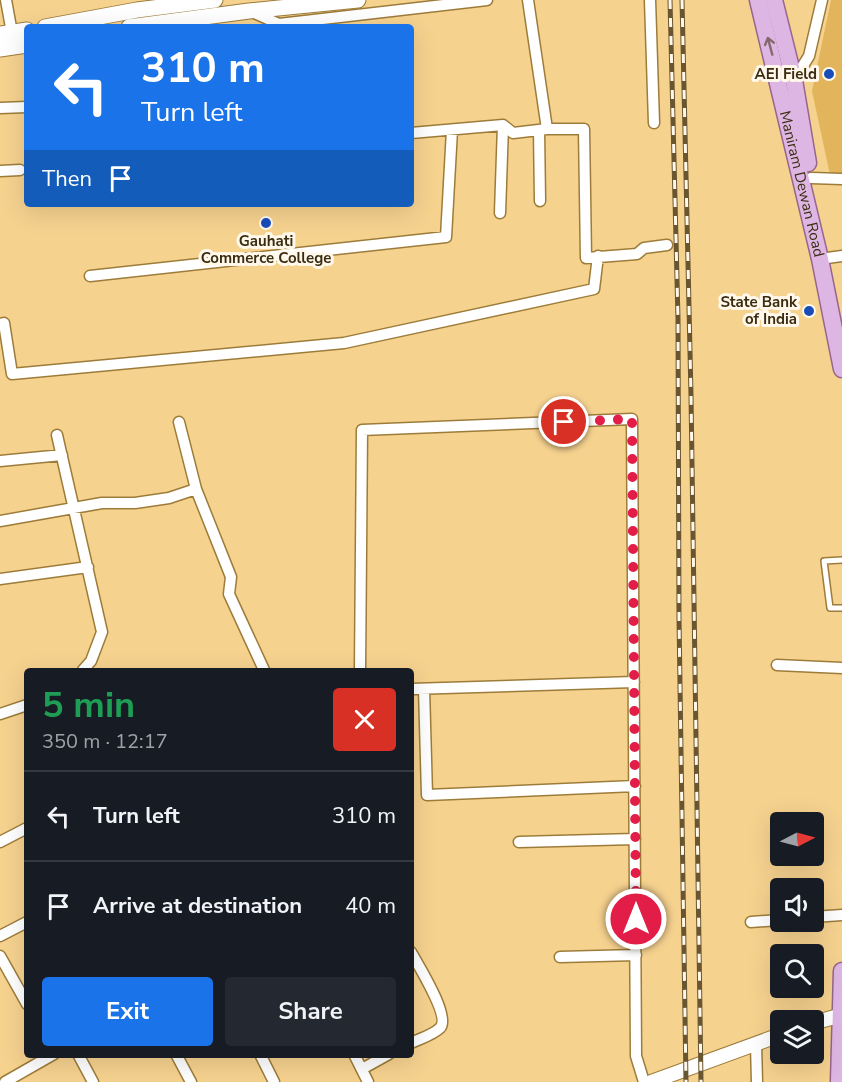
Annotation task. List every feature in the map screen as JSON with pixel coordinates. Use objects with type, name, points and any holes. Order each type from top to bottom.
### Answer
[{"type":"main road","points":[[70,24],[214,5],[249,11],[358,0]]},
{"type":"main road","name":"Maniram Dewan Road","points":[[758,0],[787,82],[842,310]]},
{"type":"main road","name":"Maniram Dewan Road","points":[[774,0],[787,82],[831,257],[842,369]]},
{"type":"main road","points":[[0,50],[24,46]]},
{"type":"main road","points":[[839,1082],[842,972]]},
{"type":"street","points":[[6,0],[13,32]]},
{"type":"street","points":[[249,11],[279,24],[487,0]]},
{"type":"street","points":[[528,0],[543,129],[540,201]]},
{"type":"street","points":[[650,0],[654,123]]},
{"type":"street","points":[[787,82],[809,56],[822,0]]},
{"type":"street","points":[[0,108],[24,107]]},
{"type":"street","points":[[500,213],[503,125]]},
{"type":"street","points":[[414,134],[503,125],[513,133],[543,129],[584,129],[586,258],[637,254],[644,248],[667,245]]},
{"type":"street","points":[[90,276],[446,237],[453,130]]},
{"type":"street","points":[[0,171],[20,170]]},
{"type":"street","points":[[811,178],[842,179]]},
{"type":"street","points":[[0,324],[4,323],[12,374],[344,343],[594,289],[598,256]]},
{"type":"street","points":[[360,668],[362,430],[632,419],[636,1056],[644,1082]]},
{"type":"street","points":[[179,422],[196,489],[231,577],[229,594],[263,668]]},
{"type":"street","points":[[57,435],[102,632],[93,666]]},
{"type":"street","points":[[0,461],[62,455]]},
{"type":"street","points":[[0,521],[102,503],[135,503],[169,498],[196,489]]},
{"type":"street","points":[[0,579],[88,567]]},
{"type":"street","points":[[777,665],[842,668]]},
{"type":"street","points":[[414,690],[634,682]]},
{"type":"street","points":[[424,689],[428,795],[634,786]]},
{"type":"street","points":[[0,714],[24,706]]},
{"type":"street","points":[[0,842],[24,830]]},
{"type":"street","points":[[519,842],[635,839]]},
{"type":"street","points":[[824,916],[842,915]]},
{"type":"street","points":[[750,922],[770,921]]},
{"type":"street","points":[[0,936],[24,924]]},
{"type":"street","points":[[0,956],[24,999]]},
{"type":"street","points":[[560,957],[636,956]]},
{"type":"street","points":[[414,958],[442,1011],[443,1022],[440,1028],[414,1041]]},
{"type":"street","points":[[824,1020],[841,1015]]},
{"type":"street","points":[[651,1082],[770,1039]]},
{"type":"street","points":[[756,1044],[757,1082]]},
{"type":"street","points":[[5,1082],[47,1058]]},
{"type":"street","points":[[80,1058],[93,1082]]},
{"type":"street","points":[[179,1058],[191,1082]]},
{"type":"street","points":[[262,1058],[274,1082]]},
{"type":"street","points":[[356,1058],[368,1082]]},
{"type":"street","points":[[362,1069],[382,1058]]},
{"type":"lane","points":[[842,560],[824,561],[830,609],[842,608]]},
{"type":"shaded area","points":[[831,0],[842,0],[842,185],[832,184],[812,91]]},
{"type":"railway","points":[[670,0],[678,319],[679,618],[686,1082]]},
{"type":"railway","points":[[682,0],[691,395],[701,1082]]},
{"type":"place","name":"AEI Field","points":[[829,74]]},
{"type":"place","name":"Gauhati Commerce College","points":[[266,223]]},
{"type":"place","name":"State Bank of India","points":[[809,311]]},
{"type":"route","points":[[564,422],[632,419],[636,919]]}]
